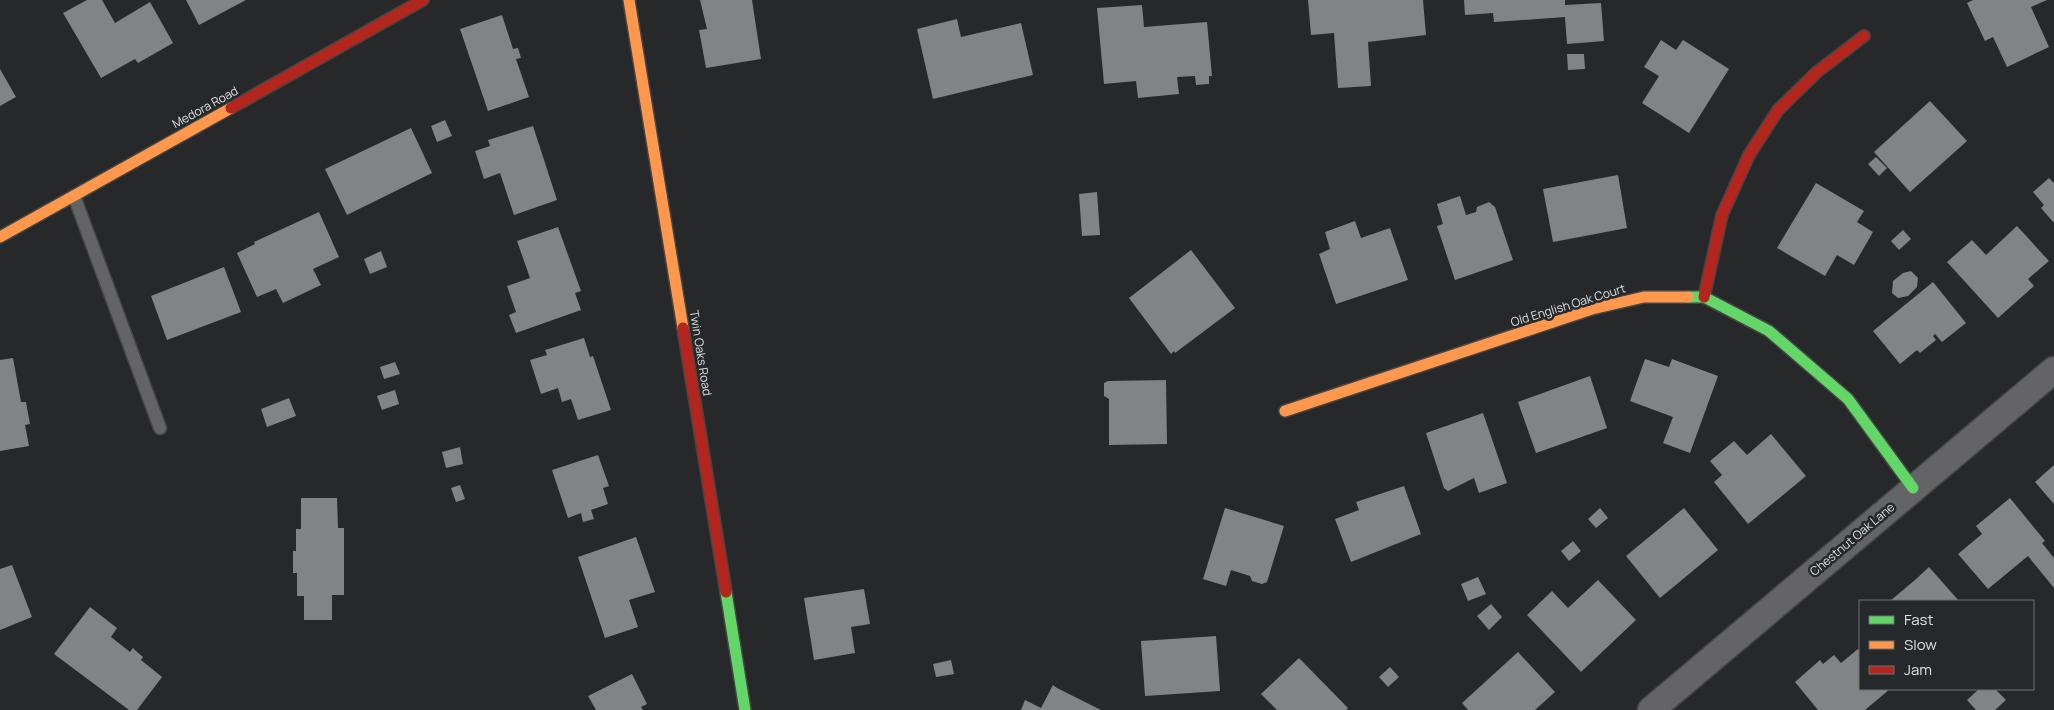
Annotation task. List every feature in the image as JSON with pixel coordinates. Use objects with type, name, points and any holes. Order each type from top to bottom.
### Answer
[{"type":"street","name":"Medora Road","points":[[0,238],[423,0]]},
{"type":"street","name":"Twin Oaks Road","points":[[629,0],[745,710]]},
{"type":"street","points":[[1704,297],[1722,214],[1749,155],[1778,110],[1817,72],[1864,36]]},
{"type":"street","name":"Old English Oak Court","points":[[1285,411],[1592,309],[1644,297],[1704,297],[1769,332],[1842,393],[1913,488]]},
{"type":"street","name":"Chestnut Oak Lane","points":[[1651,710],[2054,370]]},
{"type":"lane","points":[[74,196],[160,428]]},
{"type":"building","points":[[87,0],[102,0],[115,23],[150,2],[173,43],[138,63],[135,59],[101,78],[63,13]]},
{"type":"building","points":[[186,0],[246,0],[199,25]]},
{"type":"building","points":[[700,0],[752,0],[761,59],[706,68],[699,30],[707,29]]},
{"type":"building","points":[[1308,0],[1423,0],[1426,35],[1368,42],[1371,86],[1338,88],[1334,33],[1311,35]]},
{"type":"building","points":[[1464,0],[1565,0],[1565,5],[1601,3],[1604,41],[1567,44],[1565,17],[1494,22],[1493,13],[1465,15]]},
{"type":"building","points":[[1973,0],[2047,0],[2031,7],[2049,47],[2007,67],[1993,37],[1985,41],[1967,3]]},
{"type":"building","points":[[1142,5],[1144,27],[1207,22],[1212,76],[1209,76],[1209,84],[1196,85],[1195,76],[1177,77],[1179,94],[1138,98],[1136,81],[1104,84],[1097,8]]},
{"type":"building","points":[[502,15],[513,49],[518,48],[521,58],[516,59],[529,97],[488,111],[460,29]]},
{"type":"building","points":[[957,19],[961,37],[1021,23],[1033,75],[933,99],[917,29]]},
{"type":"building","points":[[1661,40],[1676,50],[1683,40],[1729,69],[1689,133],[1642,103],[1659,76],[1644,67]]},
{"type":"building","points":[[1567,54],[1584,54],[1585,69],[1568,70]]},
{"type":"building","points":[[0,69],[16,97],[0,106]]},
{"type":"building","points":[[1930,101],[1967,141],[1910,192],[1874,152]]},
{"type":"building","points":[[445,120],[452,136],[437,142],[431,126]]},
{"type":"building","points":[[533,126],[557,200],[514,215],[500,173],[484,179],[475,151],[490,146],[488,140]]},
{"type":"building","points":[[411,128],[432,173],[347,215],[325,169]]},
{"type":"building","points":[[1876,157],[1887,168],[1879,176],[1868,164]]},
{"type":"building","points":[[1618,175],[1627,228],[1553,242],[1543,189]]},
{"type":"building","points":[[2049,178],[2054,183],[2054,223],[2041,208],[2044,205],[2033,192]]},
{"type":"building","points":[[1816,183],[1864,211],[1857,222],[1873,232],[1854,265],[1837,255],[1825,276],[1777,248]]},
{"type":"building","points":[[1097,192],[1100,235],[1082,236],[1079,194]]},
{"type":"building","points":[[1460,196],[1466,215],[1476,212],[1477,207],[1489,202],[1495,207],[1513,260],[1455,280],[1437,226],[1443,224],[1437,204]]},
{"type":"building","points":[[319,212],[339,257],[313,269],[321,285],[283,303],[276,289],[257,297],[237,253],[255,244],[254,242]]},
{"type":"building","points":[[1355,221],[1361,238],[1390,228],[1408,280],[1336,304],[1319,254],[1330,249],[1325,232]]},
{"type":"building","points":[[2017,226],[2049,261],[2028,279],[2034,286],[1998,318],[1947,262],[1972,240],[1986,255]]},
{"type":"building","points":[[558,227],[581,291],[575,293],[581,310],[516,333],[509,315],[516,312],[507,286],[530,278],[517,241]]},
{"type":"building","points":[[1903,230],[1911,239],[1899,250],[1891,241]]},
{"type":"building","points":[[1191,250],[1235,308],[1175,353],[1174,351],[1171,354],[1129,298]]},
{"type":"building","points":[[381,251],[387,267],[370,274],[364,259]]},
{"type":"building","points":[[224,267],[241,312],[167,340],[151,296]]},
{"type":"building","points":[[1911,271],[1918,278],[1917,287],[1908,296],[1898,298],[1892,293],[1893,281],[1903,273]]},
{"type":"building","points":[[1933,282],[1966,323],[1942,342],[1935,334],[1933,336],[1936,340],[1920,353],[1917,350],[1900,364],[1873,331]]},
{"type":"building","points":[[584,338],[590,357],[593,356],[611,410],[578,420],[571,399],[562,402],[558,388],[541,394],[530,360],[547,355],[545,350]]},
{"type":"building","points":[[13,358],[21,402],[26,402],[30,424],[25,425],[29,446],[0,451],[0,360]]},
{"type":"building","points":[[1645,359],[1669,367],[1672,359],[1718,376],[1690,453],[1663,443],[1673,417],[1630,401]]},
{"type":"building","points":[[395,362],[400,374],[384,379],[380,367]]},
{"type":"building","points":[[1590,376],[1607,428],[1536,453],[1518,402]]},
{"type":"building","points":[[1166,380],[1167,444],[1109,445],[1109,399],[1104,396],[1104,383],[1108,381]]},
{"type":"building","points":[[395,390],[399,404],[382,410],[377,396]]},
{"type":"building","points":[[289,398],[296,416],[267,427],[261,409]]},
{"type":"building","points":[[1483,413],[1507,483],[1479,493],[1474,478],[1448,491],[1444,488],[1426,433]]},
{"type":"building","points":[[1771,434],[1806,476],[1748,524],[1714,482],[1722,475],[1710,461],[1734,441],[1747,455]]},
{"type":"building","points":[[460,447],[463,464],[446,468],[442,452]]},
{"type":"building","points":[[598,455],[609,486],[603,488],[608,504],[591,510],[594,519],[583,522],[581,513],[568,518],[552,470]]},
{"type":"building","points":[[2054,465],[2054,504],[2035,482]]},
{"type":"building","points":[[460,485],[465,499],[456,502],[451,488]]},
{"type":"building","points":[[1404,486],[1421,534],[1351,562],[1335,519],[1359,510],[1356,502]]},
{"type":"building","points":[[301,498],[337,498],[338,528],[344,528],[344,595],[332,595],[332,620],[304,620],[304,596],[297,596],[297,573],[293,573],[293,551],[296,551],[296,529],[301,529]]},
{"type":"building","points":[[2010,498],[2045,541],[2042,543],[2054,558],[2054,588],[2028,556],[1988,589],[1958,554],[1982,534],[1976,526]]},
{"type":"building","points":[[1225,508],[1284,526],[1267,582],[1262,584],[1252,581],[1250,576],[1231,570],[1226,586],[1203,579]]},
{"type":"building","points":[[1600,508],[1608,518],[1596,528],[1588,519]]},
{"type":"building","points":[[1684,508],[1718,550],[1660,598],[1626,556]]},
{"type":"building","points":[[636,537],[655,592],[629,600],[638,627],[605,638],[578,557]]},
{"type":"building","points":[[1573,541],[1581,551],[1569,561],[1561,551]]},
{"type":"building","points":[[12,565],[32,617],[0,630],[0,569]]},
{"type":"building","points":[[1929,567],[1958,600],[1891,600]]},
{"type":"building","points":[[1478,577],[1486,594],[1468,601],[1461,584]]},
{"type":"building","points":[[1598,580],[1636,620],[1581,672],[1527,615],[1552,591],[1568,608]]},
{"type":"building","points":[[864,589],[870,624],[851,627],[855,653],[814,660],[804,598]]},
{"type":"building","points":[[1491,604],[1502,617],[1489,630],[1477,616]]},
{"type":"building","points":[[90,607],[117,628],[111,637],[130,652],[133,648],[143,657],[141,660],[162,677],[137,710],[129,710],[54,654]]},
{"type":"building","points":[[1216,636],[1220,691],[1145,696],[1141,641]]},
{"type":"building","points":[[1858,649],[1859,690],[1889,690],[1865,710],[1818,710],[1795,682],[1820,660],[1823,664],[1834,655],[1841,663]]},
{"type":"building","points":[[1518,652],[1555,692],[1535,710],[1468,710],[1462,703]]},
{"type":"building","points":[[1299,658],[1348,708],[1346,710],[1277,710],[1261,694]]},
{"type":"building","points":[[951,660],[954,674],[936,677],[933,664]]},
{"type":"building","points":[[1390,667],[1399,677],[1388,687],[1379,677]]},
{"type":"building","points":[[632,674],[647,704],[641,707],[643,710],[596,710],[588,696]]},
{"type":"building","points":[[1053,685],[1101,710],[1021,710],[1025,700],[1041,708]]},
{"type":"building","points":[[1978,690],[1996,690],[2006,700],[1995,710],[1976,710],[1967,700]]},
{"type":"traffic: fast","points":[[1688,297],[1704,297],[1769,331],[1848,399],[1913,488]]},
{"type":"traffic: fast","points":[[726,592],[745,710]]},
{"type":"traffic: slow","points":[[629,0],[683,328]]},
{"type":"traffic: slow","points":[[0,237],[231,108]]},
{"type":"traffic: slow","points":[[1285,411],[1592,309],[1644,297],[1688,297]]},
{"type":"traffic: jam","points":[[231,108],[423,0]]},
{"type":"traffic: jam","points":[[1704,297],[1722,215],[1749,155],[1778,110],[1817,72],[1864,36]]},
{"type":"traffic: jam","points":[[683,328],[726,592]]}]
